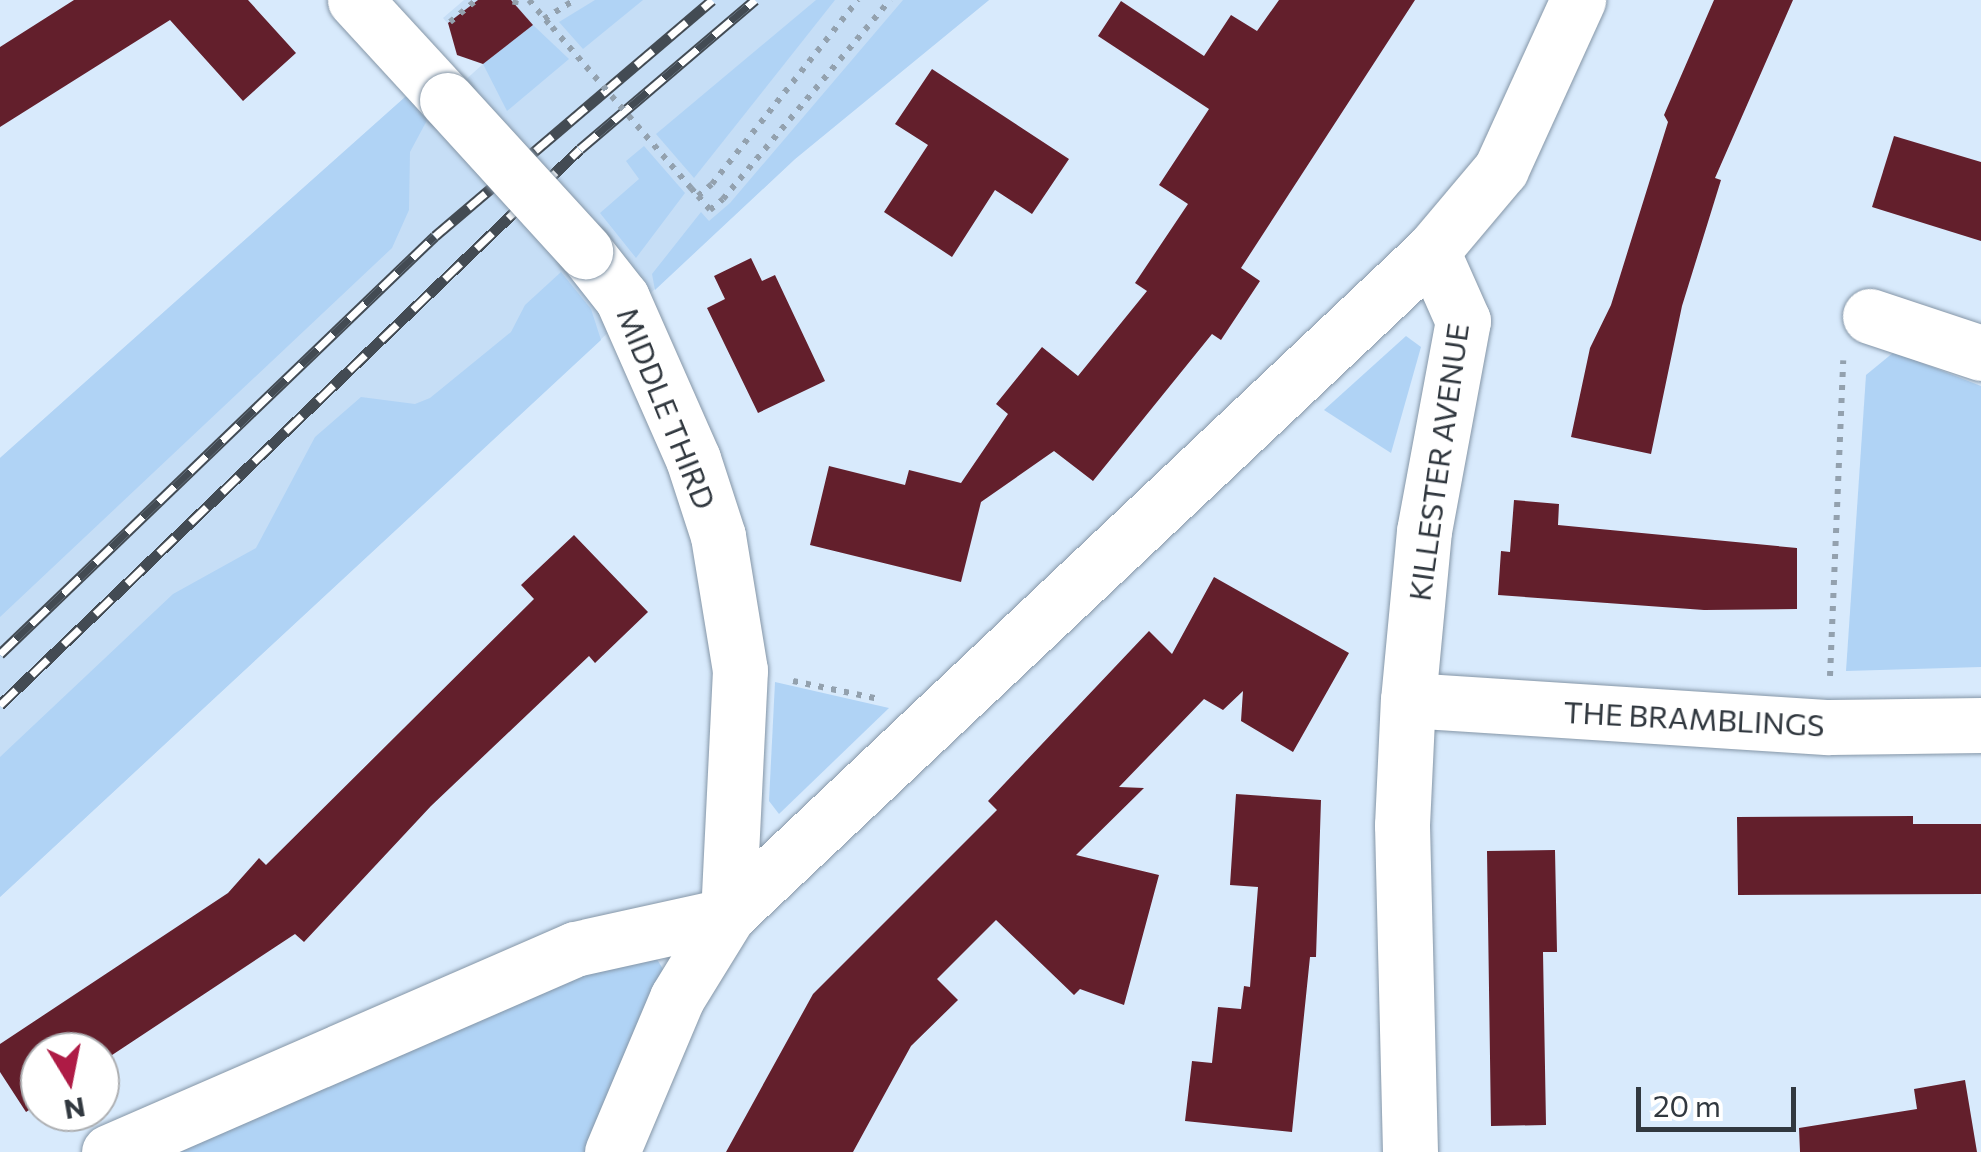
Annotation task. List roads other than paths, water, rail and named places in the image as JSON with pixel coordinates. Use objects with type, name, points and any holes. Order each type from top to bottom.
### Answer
[{"type":"street","name":"MIDDLE THIRD","points":[[355,0],[585,251],[622,298],[693,460],[718,536],[740,670],[728,915]]},
{"type":"street","points":[[612,1152],[676,998],[728,915],[1432,250],[1501,169],[1578,0]]},
{"type":"street","name":"KILLESTER AVENUE","points":[[1410,1152],[1402,825],[1408,700],[1424,531],[1464,321],[1432,250]]},
{"type":"street","points":[[1870,316],[1981,352]]},
{"type":"street","name":"THE BRAMBLINGS","points":[[1408,700],[1829,727],[1981,725]]},
{"type":"street","points":[[109,1152],[574,949],[728,915]]},
{"type":"railway","points":[[0,654],[435,236],[712,0]]},
{"type":"railway","points":[[0,705],[580,149],[755,0]]}]
